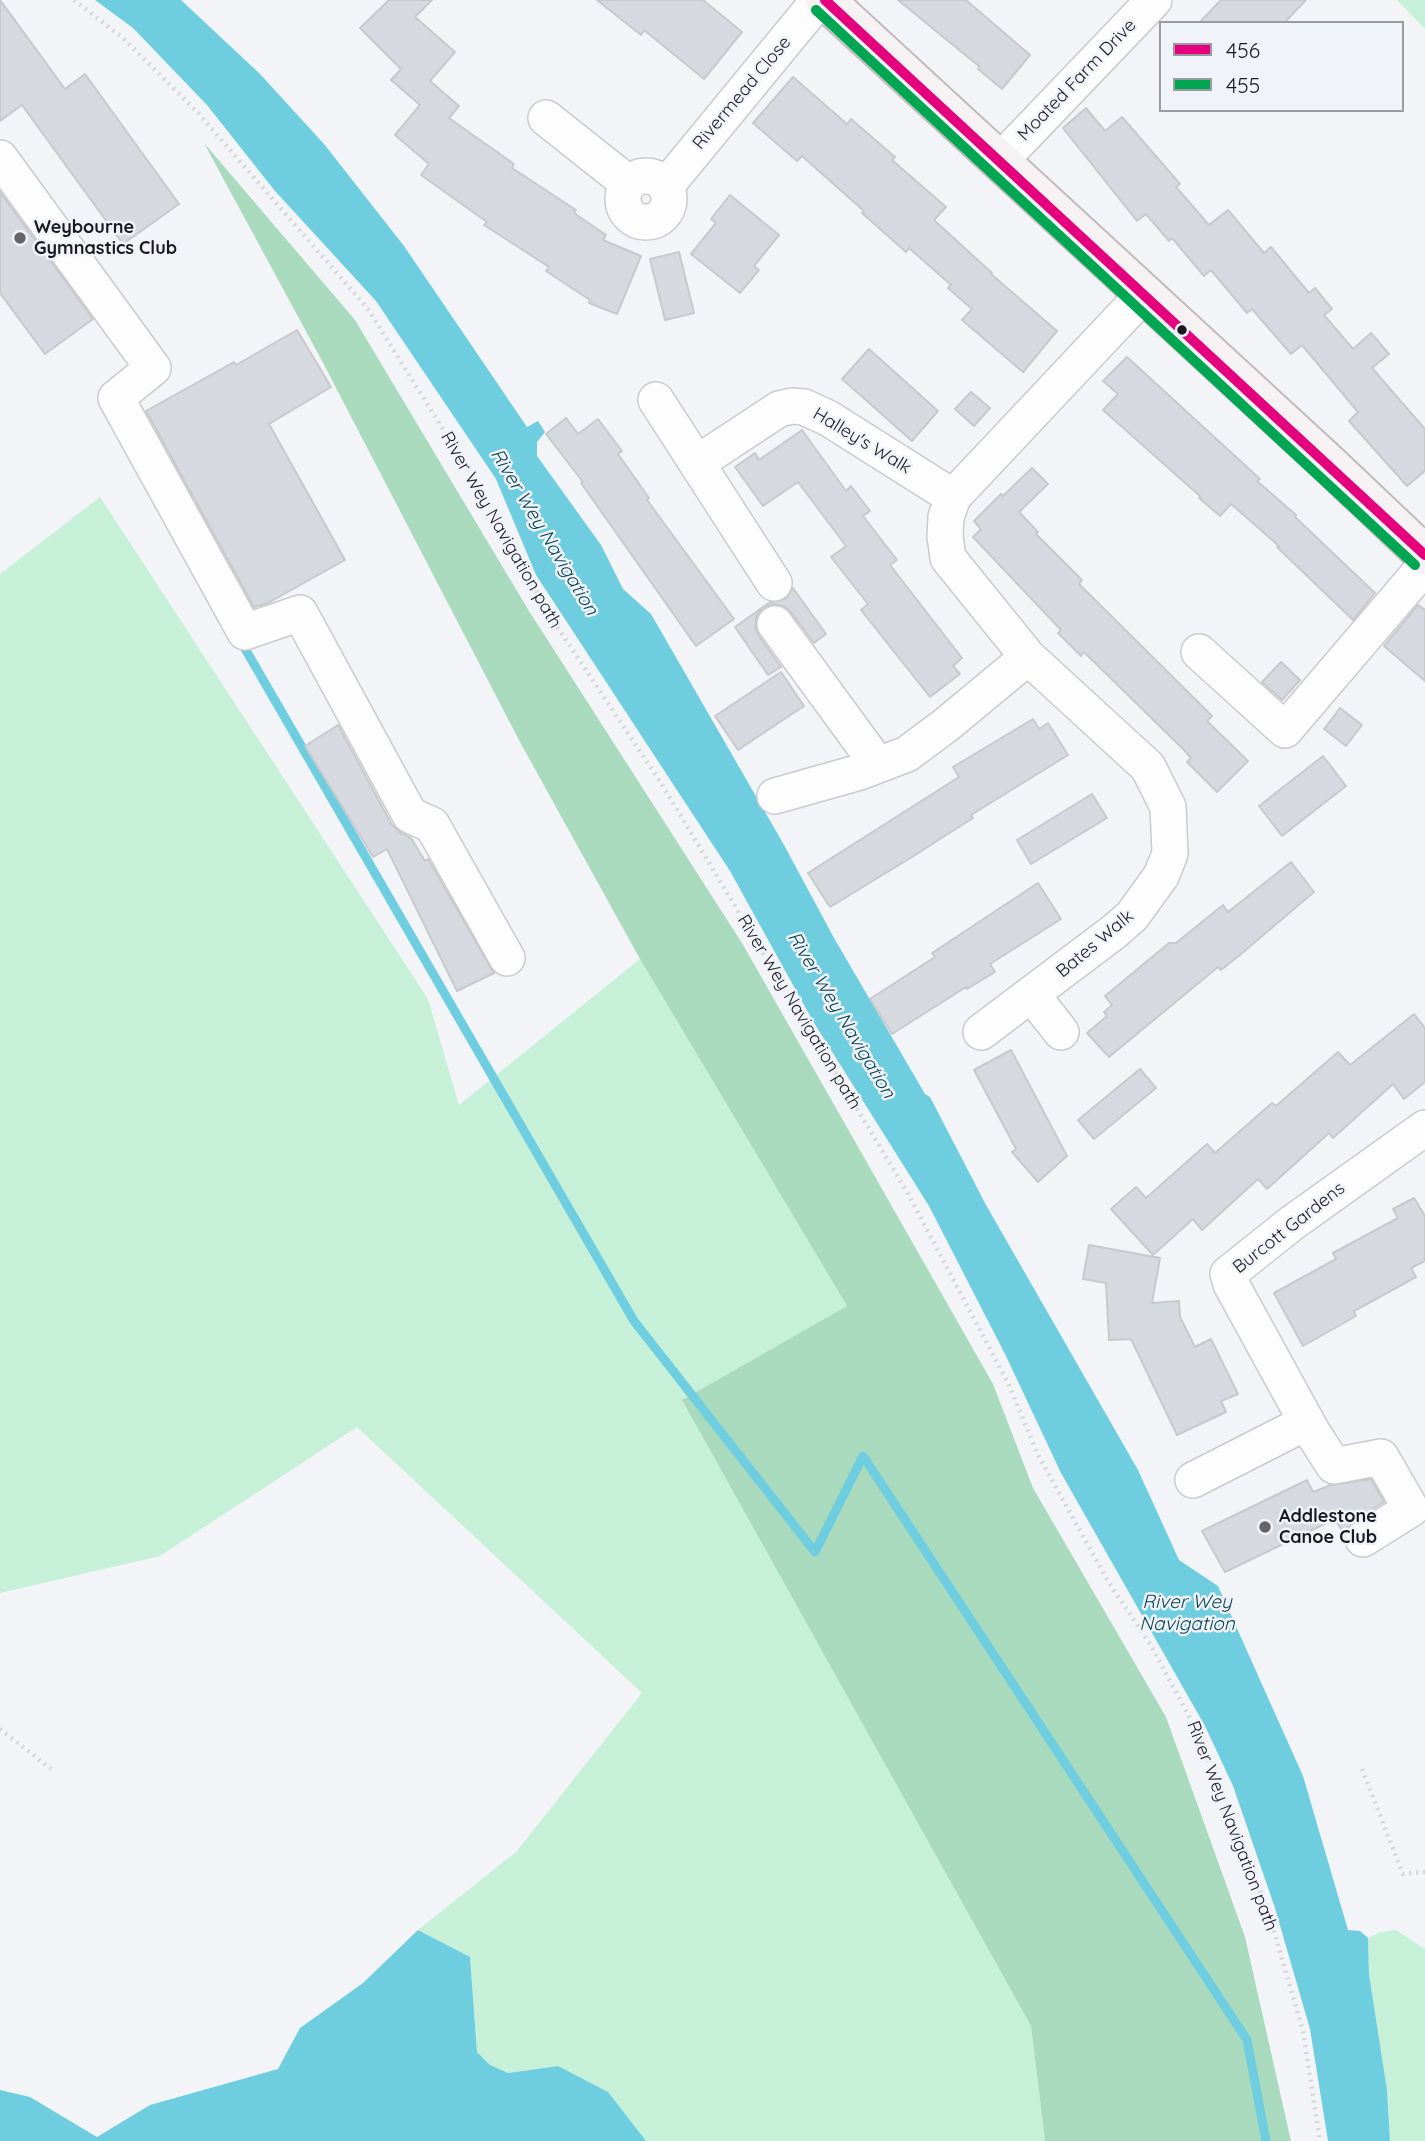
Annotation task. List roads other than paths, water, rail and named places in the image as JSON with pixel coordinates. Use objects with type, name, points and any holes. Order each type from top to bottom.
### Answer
[{"type":"main road","points":[[825,0],[1425,555]]},
{"type":"street","name":"Rivermead Close","points":[[546,118],[628,183],[648,175],[666,186],[819,0]]},
{"type":"street","name":"Moated Farm Drive","points":[[1000,161],[1154,0]]},
{"type":"street","points":[[0,158],[153,368],[116,398],[245,632],[300,613],[410,815],[432,825],[507,958]]},
{"type":"street","points":[[953,497],[1143,295]]},
{"type":"street","points":[[656,400],[774,583]]},
{"type":"street","name":"Halley's Walk","points":[[697,463],[779,409],[804,407],[828,418],[953,497]]},
{"type":"street","name":"Bates Walk","points":[[953,497],[946,517],[948,558],[1028,657],[1148,768],[1168,807],[1170,829],[1170,854],[1161,876],[1132,916],[1115,932],[981,1032]]},
{"type":"street","points":[[1199,652],[1285,730],[1425,566]]},
{"type":"street","points":[[775,624],[878,765]]},
{"type":"street","points":[[775,796],[907,754],[1028,657]]},
{"type":"street","points":[[1032,995],[1060,1032]]},
{"type":"street","name":"Burcott Gardens","points":[[1309,1426],[1228,1274],[1292,1223],[1425,1128]]},
{"type":"street","points":[[1193,1480],[1309,1426],[1334,1466],[1381,1457],[1418,1505],[1363,1539]]},
{"type":"water","name":"River Wey Navigation","points":[[95,0],[181,0],[260,74],[324,144],[404,246],[527,427],[538,421],[545,432],[537,442],[537,456],[601,545],[623,589],[651,614],[784,845],[834,938],[925,1094],[930,1097],[986,1205],[1138,1470],[1179,1560],[1218,1586],[1303,1776],[1348,1930],[1360,1931],[1368,1938],[1369,1974],[1387,2090],[1390,2141],[1328,2141],[1310,2029],[1275,1908],[1233,1786],[1205,1726],[1061,1473],[1006,1356],[929,1206],[814,1023],[730,871],[536,575],[496,479],[376,301],[275,191],[207,105],[133,28]]},
{"type":"water","points":[[418,1930],[470,1957],[477,2052],[490,2065],[508,2073],[558,2066],[608,2092],[646,2141],[0,2141],[0,2090],[30,2097],[97,2137],[150,2105],[278,2069],[300,2028],[363,1983]]},
{"type":"waterway","points":[[240,640],[634,1321],[815,1552],[863,1456],[1247,2040],[1266,2141]]},
{"type":"place","name":"Weybourne Gymnastics Club","points":[[20,238]]},
{"type":"place","name":"Addlestone Canoe Club","points":[[1265,1527]]}]
